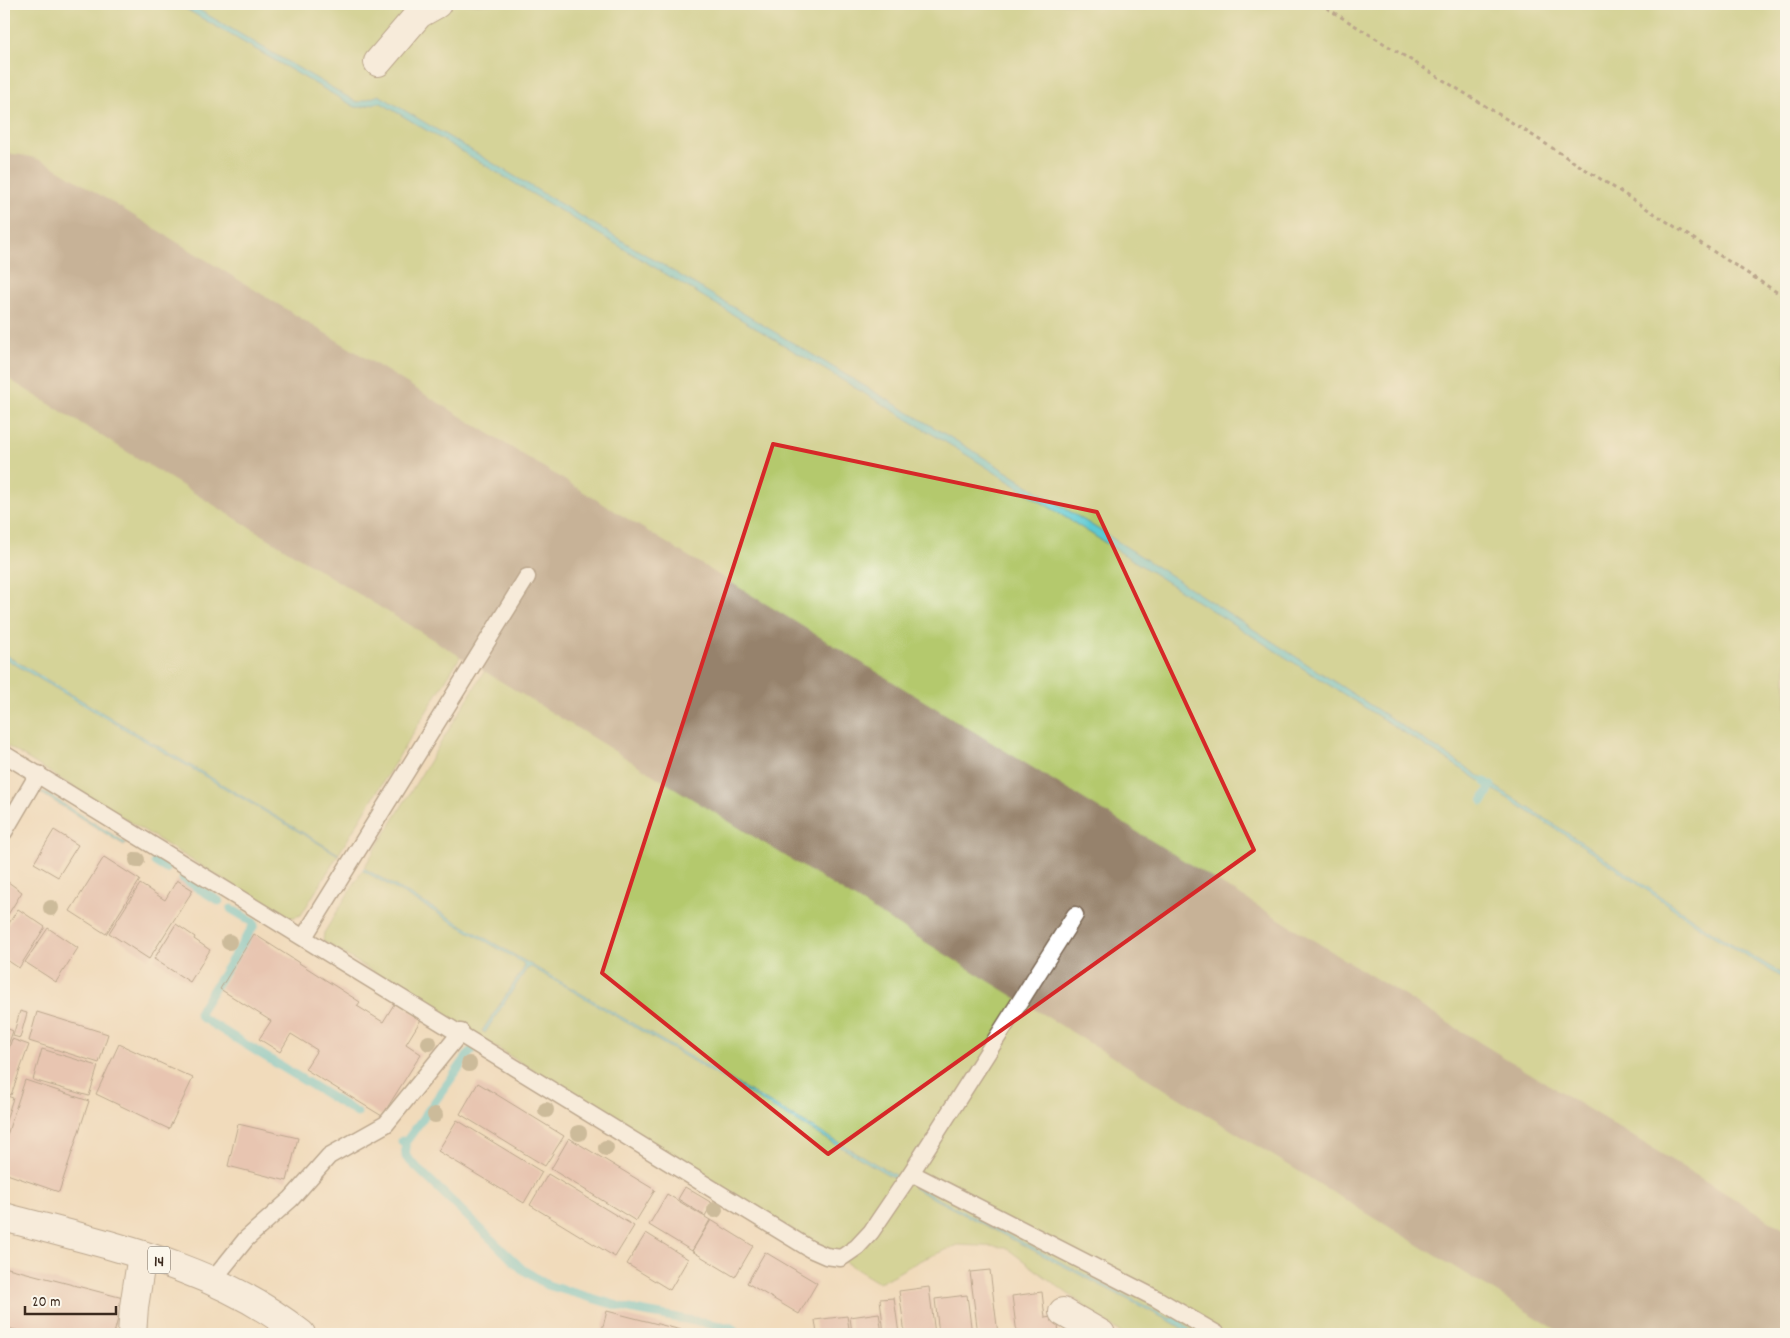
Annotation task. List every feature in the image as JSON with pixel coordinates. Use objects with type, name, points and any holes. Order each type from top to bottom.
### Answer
[{"type":"main road","points":[[378,62],[419,14],[437,4]]},
{"type":"main road","name":"14","points":[[4,1217],[178,1266],[213,1280],[256,1302],[301,1334]]},
{"type":"main road","points":[[132,1334],[142,1255]]},
{"type":"main road","points":[[1063,1312],[1101,1334]]},
{"type":"lane","points":[[304,937],[527,577]]},
{"type":"lane","points":[[4,754],[461,1032],[801,1244],[826,1256],[841,1258],[857,1247],[871,1232],[911,1174],[1076,915]]},
{"type":"lane","points":[[4,832],[38,774]]},
{"type":"lane","points":[[213,1280],[246,1240],[291,1199],[329,1156],[386,1124],[461,1032]]},
{"type":"lane","points":[[911,1174],[1157,1299],[1216,1334]]},
{"type":"path","points":[[1320,4],[1521,128],[1786,298]]},
{"type":"highlighted area","points":[[773,444],[1097,512],[1254,850],[828,1154],[602,973]]},
{"type":"green space","points":[[4,4],[1786,4],[1786,1270],[4,174]]},
{"type":"green space","points":[[4,337],[471,624],[473,636],[301,915],[287,919],[4,744]]},
{"type":"green space","points":[[509,648],[1627,1334],[1122,1334],[1005,1247],[958,1245],[921,1260],[879,1283],[323,941],[324,933],[497,651]]},
{"type":"water","points":[[177,4],[189,4],[355,101],[359,102],[379,95],[980,455],[1136,553],[1586,845],[1714,933],[1786,976],[1786,980],[1713,936],[1584,847],[975,460],[381,103],[355,107]]},
{"type":"water","points":[[4,654],[339,854],[4,658]]},
{"type":"water","points":[[43,791],[126,843],[124,845],[41,793]]},
{"type":"water","points":[[364,868],[900,1178],[899,1181],[531,967],[526,970],[485,1033],[482,1031],[524,968],[523,963],[362,870]]},
{"type":"water","points":[[914,1186],[1171,1319],[1175,1314],[1196,1334],[1191,1334],[913,1188]]},
{"type":"building","points":[[54,830],[78,845],[58,877],[34,863]]},
{"type":"building","points":[[104,857],[140,880],[106,934],[70,911]]},
{"type":"building","points":[[4,879],[22,892],[4,921]]},
{"type":"building","points":[[177,880],[193,890],[149,959],[109,933],[140,884],[165,900]]},
{"type":"building","points":[[18,909],[45,927],[19,968],[4,958],[4,931]]},
{"type":"building","points":[[176,924],[210,950],[190,982],[154,959]]},
{"type":"building","points":[[48,928],[78,948],[56,982],[25,962]]},
{"type":"building","points":[[254,934],[360,1002],[357,1006],[383,1022],[396,1001],[422,1018],[406,1044],[421,1054],[382,1116],[305,1069],[317,1050],[291,1034],[280,1052],[259,1039],[271,1021],[220,989]]},
{"type":"building","points":[[20,1011],[27,1013],[20,1038],[13,1036]]},
{"type":"building","points":[[37,1012],[108,1034],[99,1063],[29,1041]]},
{"type":"building","points":[[4,1027],[13,1031],[4,1056]]},
{"type":"building","points":[[12,1039],[29,1045],[11,1095],[4,1092],[4,1062]]},
{"type":"building","points":[[119,1044],[193,1078],[169,1129],[96,1094]]},
{"type":"building","points":[[42,1049],[98,1066],[89,1096],[33,1080]]},
{"type":"building","points":[[25,1080],[89,1101],[59,1192],[4,1173],[4,1144]]},
{"type":"building","points":[[478,1083],[564,1136],[545,1166],[460,1114]]},
{"type":"building","points":[[4,1095],[13,1098],[4,1127]]},
{"type":"building","points":[[457,1120],[542,1172],[524,1203],[438,1151]]},
{"type":"building","points":[[238,1124],[298,1138],[287,1181],[228,1166]]},
{"type":"building","points":[[569,1138],[655,1190],[636,1221],[551,1169]]},
{"type":"building","points":[[548,1174],[634,1226],[615,1257],[530,1205]]},
{"type":"building","points":[[685,1187],[712,1203],[705,1216],[678,1199]]},
{"type":"building","points":[[667,1194],[710,1220],[692,1251],[649,1225]]},
{"type":"building","points":[[711,1220],[753,1246],[735,1277],[692,1251]]},
{"type":"building","points":[[646,1233],[688,1259],[670,1290],[627,1264]]},
{"type":"building","points":[[765,1252],[817,1283],[799,1314],[747,1283]]},
{"type":"building","points":[[4,1267],[123,1298],[114,1334],[30,1334],[4,1327]]},
{"type":"building","points":[[990,1270],[998,1334],[978,1334],[970,1272]]},
{"type":"building","points":[[929,1287],[935,1334],[905,1334],[899,1291]]},
{"type":"building","points":[[1042,1292],[1045,1318],[1057,1316],[1059,1334],[1017,1334],[1012,1296]]},
{"type":"building","points":[[967,1295],[972,1334],[939,1334],[935,1299]]},
{"type":"building","points":[[894,1298],[899,1334],[884,1334],[880,1299]]},
{"type":"building","points":[[607,1311],[697,1334],[601,1334]]},
{"type":"building","points":[[879,1313],[882,1334],[852,1334],[850,1317]]},
{"type":"building","points":[[847,1316],[850,1334],[817,1334],[815,1320]]},
{"type":"waterway","points":[[1483,801],[1491,786],[1485,782]]},
{"type":"waterway","points":[[155,862],[166,869]]},
{"type":"waterway","points":[[183,879],[219,901]]},
{"type":"waterway","points":[[231,909],[253,922],[254,925],[201,1009],[199,1013],[201,1017],[357,1113]]},
{"type":"waterway","points":[[402,1141],[405,1143],[471,1051]]},
{"type":"waterway","points":[[405,1143],[406,1157],[522,1269],[547,1285],[629,1309],[732,1328],[736,1334]]},
{"type":"runway","points":[[4,256],[1759,1334]]}]
